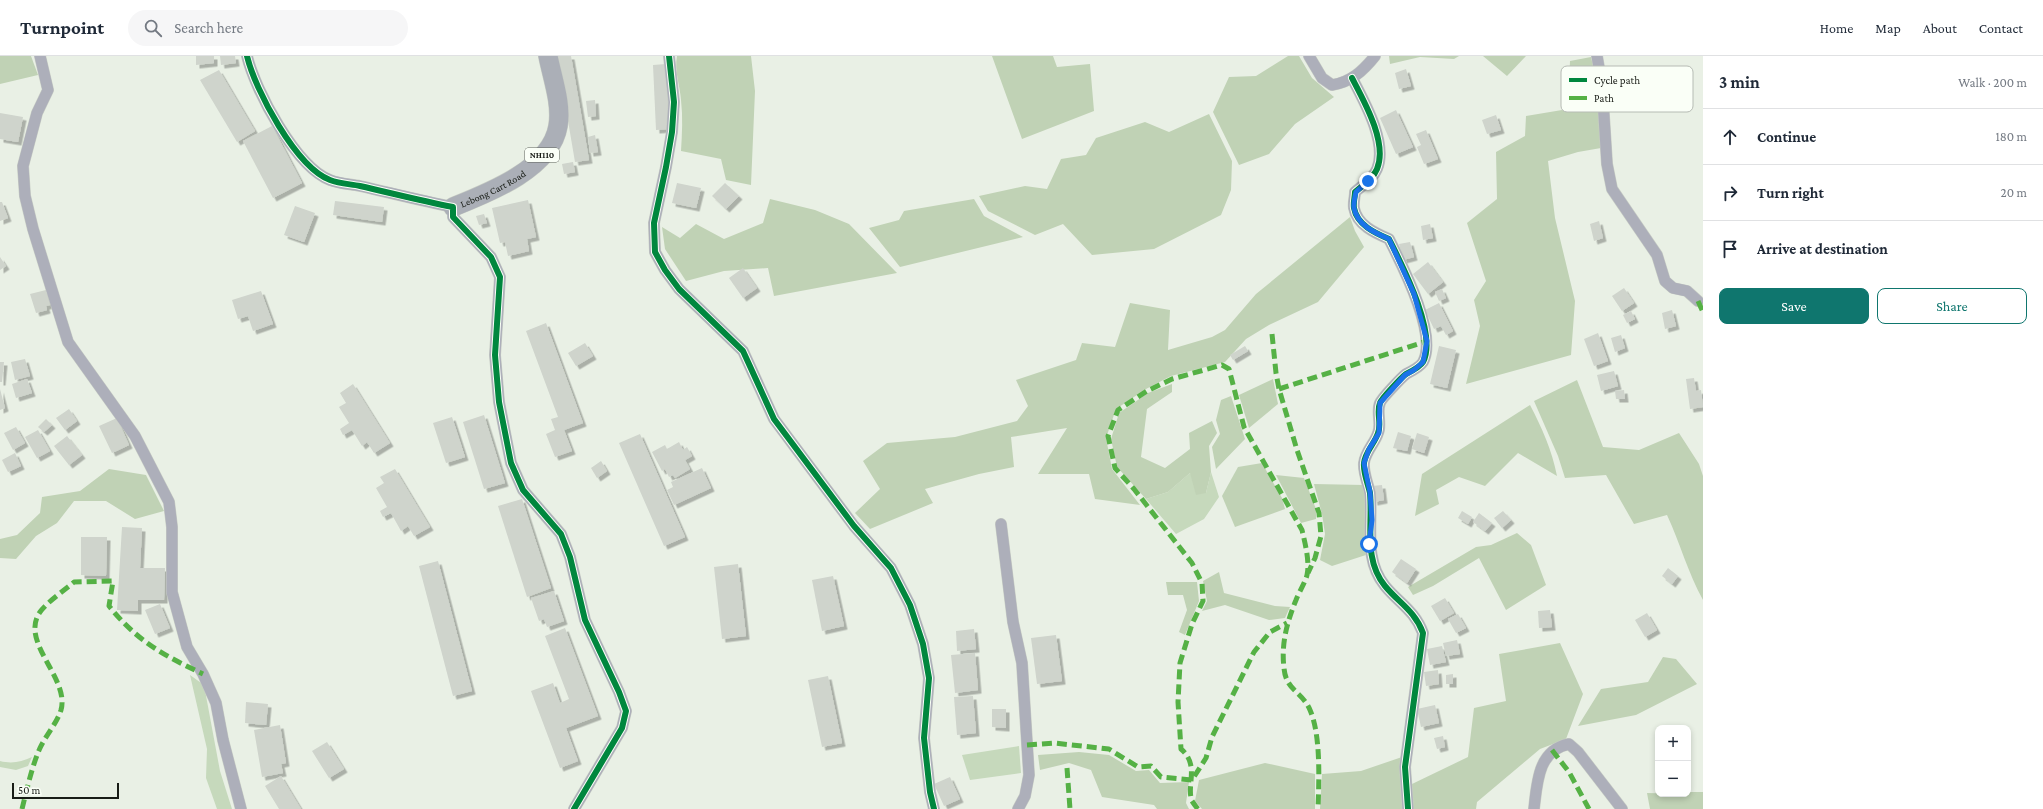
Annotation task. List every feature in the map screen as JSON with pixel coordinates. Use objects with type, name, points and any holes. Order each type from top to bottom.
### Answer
[{"type":"highway","name":"Lebong Cart Road","points":[[453,207],[488,194],[520,175],[549,149],[558,126],[558,108],[548,56]]},
{"type":"street","points":[[40,56],[48,90],[37,113],[24,166],[25,196],[32,229],[68,342],[135,436],[169,502],[172,527],[172,592],[187,647],[203,674],[216,703],[223,740],[241,809]]},
{"type":"street","points":[[247,56],[249,67],[268,107],[283,132],[306,164],[330,180],[453,207],[453,217],[491,257],[500,277],[495,355],[499,402],[511,463],[523,490],[560,534],[570,557],[585,620],[619,692],[626,711],[622,728],[574,809]]},
{"type":"street","points":[[669,56],[674,110],[666,167],[654,224],[655,252],[679,290],[743,352],[774,419],[854,526],[890,568],[910,606],[922,644],[929,678],[924,738],[930,792],[934,809]]},
{"type":"street","points":[[1309,56],[1322,78],[1332,86],[1343,84],[1352,78],[1365,68],[1375,56]]},
{"type":"street","points":[[1597,56],[1599,66]]},
{"type":"street","points":[[1352,78],[1370,113],[1376,130],[1379,148],[1377,169],[1368,181],[1356,192],[1354,208],[1360,222],[1374,233],[1389,239],[1414,294],[1427,341],[1423,362],[1414,370],[1405,375],[1380,403],[1379,433],[1369,449],[1364,463],[1370,492],[1372,520],[1369,544],[1376,572],[1385,586],[1418,620],[1423,633],[1405,767],[1408,809]]},
{"type":"street","points":[[1604,112],[1607,164],[1612,189],[1657,255],[1665,281],[1673,288],[1687,291],[1698,302]]},
{"type":"street","points":[[1001,524],[1013,622],[1022,663],[1029,775],[1025,796],[1018,809]]},
{"type":"street","points":[[1534,809],[1540,769],[1547,755],[1561,745],[1569,744],[1578,752],[1622,809]]},
{"type":"green space","points":[[0,56],[31,56],[38,75],[0,84]]},
{"type":"green space","points":[[677,56],[751,56],[755,91],[751,185],[726,180],[721,159],[681,151],[682,113],[676,62]]},
{"type":"green space","points":[[992,56],[1053,56],[1057,67],[1090,64],[1094,111],[1022,139]]},
{"type":"green space","points":[[1288,56],[1299,56],[1312,78],[1334,97],[1295,124],[1269,154],[1239,165],[1213,112],[1229,77],[1256,76]]},
{"type":"green space","points":[[1389,56],[1459,56],[1454,59],[1420,57],[1390,64]]},
{"type":"green space","points":[[1483,56],[1526,56],[1507,76]]},
{"type":"green space","points":[[1591,57],[1593,66],[1570,66],[1570,61]]},
{"type":"green space","points":[[1561,110],[1561,112],[1599,112],[1601,148],[1578,152],[1548,161],[1555,218],[1575,301],[1571,355],[1466,384],[1480,326],[1474,300],[1486,281],[1467,223],[1497,199],[1496,152],[1525,136],[1526,116]]},
{"type":"green space","points":[[1209,114],[1232,161],[1231,190],[1221,215],[1154,249],[1092,255],[1063,224],[1035,235],[988,211],[979,196],[1025,186],[1047,189],[1061,159],[1086,155],[1096,138],[1145,122],[1169,132]]},
{"type":"green space","points":[[770,199],[815,210],[849,224],[897,273],[774,296],[768,268],[724,271],[686,281],[665,249],[662,227],[680,238],[696,224],[724,239],[763,223]]},
{"type":"green space","points":[[974,199],[984,216],[1023,237],[900,267],[869,228],[899,220],[904,211]]},
{"type":"green space","points":[[1350,217],[1355,231],[1364,247],[1318,302],[1269,325],[1246,339],[1225,362],[1171,376],[1146,389],[1116,409],[1106,438],[1112,469],[1140,505],[1095,499],[1089,474],[1038,474],[1067,428],[1011,437],[1014,467],[979,474],[925,489],[933,503],[870,529],[855,513],[880,489],[863,461],[887,443],[955,437],[1017,421],[1028,406],[1016,380],[1076,360],[1082,343],[1115,347],[1130,303],[1170,310],[1168,350],[1212,337],[1225,330],[1256,294]]},
{"type":"green space","points":[[1273,379],[1278,404],[1249,428],[1239,395]]},
{"type":"green space","points":[[1577,380],[1603,447],[1639,450],[1679,433],[1699,464],[1703,476],[1703,600],[1667,515],[1634,524],[1606,475],[1565,478],[1558,456],[1534,401]]},
{"type":"green space","points":[[1172,384],[1172,392],[1147,409],[1141,457],[1165,468],[1190,449],[1189,433],[1212,421],[1217,433],[1209,446],[1211,472],[1206,493],[1196,495],[1190,473],[1168,492],[1146,499],[1117,467],[1111,439],[1119,413],[1148,393]]},
{"type":"green space","points":[[1231,396],[1245,439],[1216,469],[1212,447],[1220,434],[1216,420],[1221,400]]},
{"type":"green space","points":[[1530,405],[1546,439],[1557,476],[1518,453],[1485,486],[1459,477],[1436,490],[1439,504],[1415,516],[1422,474]]},
{"type":"green space","points":[[1262,463],[1282,498],[1285,509],[1235,527],[1222,496],[1238,467]]},
{"type":"green space","points":[[109,469],[146,475],[164,511],[135,519],[106,501],[74,501],[57,523],[36,536],[16,559],[0,558],[0,539],[17,535],[40,513],[42,497],[80,491]]},
{"type":"green space","points":[[1211,472],[1219,497],[1204,519],[1176,534],[1146,499],[1168,492],[1190,473],[1206,493]]},
{"type":"green space","points":[[1276,475],[1304,478],[1316,509],[1316,519],[1301,523]]},
{"type":"green space","points":[[1314,484],[1364,485],[1369,554],[1332,566],[1320,560],[1325,534],[1322,514]]},
{"type":"green space","points":[[1517,533],[1531,545],[1546,585],[1506,610],[1479,558],[1433,586],[1413,595],[1408,587],[1476,547],[1491,545]]},
{"type":"green space","points":[[1219,572],[1224,593],[1275,606],[1290,607],[1285,618],[1269,620],[1225,605],[1202,611],[1207,601],[1203,581]]},
{"type":"green space","points":[[1166,582],[1197,582],[1199,601],[1185,635],[1179,632],[1187,610],[1183,595],[1168,595]]},
{"type":"green space","points":[[1560,643],[1583,694],[1566,739],[1540,749],[1477,802],[1476,809],[1412,809],[1412,784],[1468,757],[1474,708],[1506,701],[1499,654]]},
{"type":"green space","points":[[1663,657],[1676,659],[1697,684],[1636,715],[1578,726],[1601,689],[1648,682]]},
{"type":"green space","points":[[190,675],[204,685],[220,771],[232,809],[217,809],[206,778],[207,749]]},
{"type":"green space","points":[[1019,746],[1021,773],[970,780],[962,755]]},
{"type":"green space","points":[[1079,752],[1109,755],[1136,771],[1149,770],[1160,783],[1189,782],[1186,803],[1189,809],[1157,809],[1154,805],[1102,797],[1091,770],[1069,763],[1040,770],[1038,755]]},
{"type":"green space","points":[[32,757],[28,766],[16,770],[0,767],[0,761],[16,762]]},
{"type":"green space","points":[[1402,757],[1404,809],[1320,809],[1322,774],[1361,771]]},
{"type":"green space","points":[[1265,763],[1315,774],[1315,809],[1202,809],[1195,801],[1199,780]]},
{"type":"green space","points":[[1691,792],[1703,792],[1703,809],[1650,809],[1647,793],[1655,793],[1655,797],[1691,797]]},
{"type":"building","points":[[196,56],[214,56],[214,63],[196,65]]},
{"type":"building","points":[[220,56],[235,56],[236,63],[221,65]]},
{"type":"building","points":[[557,56],[571,56],[589,160],[575,162]]},
{"type":"building","points":[[666,64],[669,129],[656,130],[653,65]]},
{"type":"building","points":[[1406,69],[1411,86],[1399,89],[1395,73]]},
{"type":"building","points":[[219,70],[255,131],[237,142],[200,80]]},
{"type":"building","points":[[595,100],[596,116],[588,117],[586,101]]},
{"type":"building","points":[[1396,110],[1413,147],[1396,154],[1380,118]]},
{"type":"building","points":[[0,113],[23,117],[18,142],[0,139]]},
{"type":"building","points":[[1496,115],[1501,130],[1487,134],[1482,120]]},
{"type":"building","points":[[272,126],[302,183],[273,198],[243,141]]},
{"type":"building","points":[[1426,130],[1438,159],[1424,164],[1417,147],[1421,145],[1416,134]]},
{"type":"building","points":[[595,135],[598,152],[590,153],[588,137]]},
{"type":"building","points":[[573,162],[575,172],[564,174],[562,164]]},
{"type":"building","points":[[677,183],[701,188],[696,208],[672,203]]},
{"type":"building","points":[[725,183],[739,196],[726,209],[712,196]]},
{"type":"building","points":[[528,200],[536,237],[527,239],[529,251],[508,256],[505,242],[500,243],[492,208]]},
{"type":"building","points":[[335,201],[384,207],[382,222],[333,215]]},
{"type":"building","points":[[0,202],[2,202],[8,218],[0,221]]},
{"type":"building","points":[[295,206],[315,213],[304,242],[284,235]]},
{"type":"building","points":[[484,214],[487,223],[479,225],[476,216]]},
{"type":"building","points":[[1599,221],[1603,238],[1594,241],[1590,224]]},
{"type":"building","points":[[1430,224],[1433,238],[1423,240],[1421,226]]},
{"type":"building","points":[[1410,242],[1414,257],[1403,260],[1399,244]]},
{"type":"building","points":[[0,257],[6,266],[0,270]]},
{"type":"building","points":[[1428,262],[1443,282],[1428,294],[1413,274]]},
{"type":"building","points":[[743,268],[757,288],[743,298],[729,278]]},
{"type":"building","points":[[1624,288],[1634,303],[1622,311],[1612,296]]},
{"type":"building","points":[[1442,289],[1446,298],[1439,301],[1435,292]]},
{"type":"building","points":[[46,290],[50,305],[46,306],[47,310],[36,313],[30,294]]},
{"type":"building","points":[[261,291],[273,324],[253,331],[248,316],[238,319],[232,300]]},
{"type":"building","points":[[1439,303],[1453,331],[1446,335],[1441,326],[1434,329],[1425,310]]},
{"type":"building","points":[[1672,310],[1676,326],[1665,329],[1662,313]]},
{"type":"building","points":[[1631,311],[1635,319],[1627,323],[1623,315]]},
{"type":"building","points":[[546,323],[583,423],[564,430],[572,451],[555,457],[546,434],[555,430],[551,419],[558,417],[526,331]]},
{"type":"building","points":[[1598,333],[1608,361],[1594,366],[1584,339]]},
{"type":"building","points":[[1621,335],[1625,348],[1615,352],[1611,338]]},
{"type":"building","points":[[585,343],[593,356],[576,366],[568,353]]},
{"type":"building","points":[[1245,346],[1248,351],[1233,360],[1230,355]]},
{"type":"building","points":[[1439,346],[1456,350],[1447,388],[1430,384]]},
{"type":"building","points":[[25,359],[30,376],[15,380],[11,362]]},
{"type":"building","points":[[0,362],[4,362],[2,382],[0,382]]},
{"type":"building","points":[[1614,371],[1618,386],[1601,391],[1597,375]]},
{"type":"building","points":[[1694,378],[1696,391],[1701,390],[1703,407],[1690,409],[1686,379]]},
{"type":"building","points":[[27,379],[32,393],[16,398],[12,384]]},
{"type":"building","points":[[353,384],[390,443],[374,453],[367,442],[362,446],[352,430],[343,435],[340,429],[349,423],[339,407],[346,403],[340,393]]},
{"type":"building","points":[[0,389],[5,408],[0,410]]},
{"type":"building","points":[[1624,390],[1625,399],[1616,399],[1615,391]]},
{"type":"building","points":[[69,409],[77,421],[65,430],[56,418]]},
{"type":"building","points":[[484,415],[505,483],[484,489],[463,422]]},
{"type":"building","points":[[452,417],[465,457],[446,463],[433,423]]},
{"type":"building","points":[[117,418],[129,445],[112,453],[99,426]]},
{"type":"building","points":[[46,419],[52,425],[44,432],[38,427]]},
{"type":"building","points":[[16,427],[25,443],[13,450],[4,433]]},
{"type":"building","points":[[38,430],[50,451],[37,458],[25,437]]},
{"type":"building","points":[[1398,432],[1411,436],[1407,451],[1393,448]]},
{"type":"building","points":[[1417,433],[1429,437],[1424,453],[1412,449]]},
{"type":"building","points":[[640,434],[685,537],[664,546],[619,443]]},
{"type":"building","points":[[67,436],[82,455],[69,465],[54,446]]},
{"type":"building","points":[[679,442],[683,450],[687,447],[692,456],[685,460],[690,469],[675,478],[673,475],[669,477],[665,469],[662,471],[652,452],[665,445],[667,449]]},
{"type":"building","points":[[15,453],[21,466],[8,472],[2,460]]},
{"type":"building","points":[[601,461],[607,471],[597,478],[591,468]]},
{"type":"building","points":[[702,468],[711,488],[674,505],[667,490],[673,487],[671,482]]},
{"type":"building","points":[[395,469],[430,527],[414,536],[408,526],[401,531],[391,513],[383,517],[380,511],[387,507],[376,488],[384,483],[380,477]]},
{"type":"building","points":[[1382,485],[1384,500],[1374,502],[1372,486]]},
{"type":"building","points":[[522,499],[551,588],[527,597],[498,506]]},
{"type":"building","points":[[1462,511],[1472,517],[1468,524],[1458,518]]},
{"type":"building","points":[[1503,511],[1511,520],[1502,528],[1494,518]]},
{"type":"building","points":[[1479,513],[1492,523],[1485,531],[1473,522]]},
{"type":"building","points":[[122,527],[142,528],[140,568],[165,568],[164,600],[138,600],[138,611],[117,610]]},
{"type":"building","points":[[81,537],[107,537],[106,576],[81,575]]},
{"type":"building","points":[[1401,559],[1416,569],[1407,583],[1392,572]]},
{"type":"building","points":[[438,561],[472,691],[453,696],[419,566]]},
{"type":"building","points":[[738,564],[746,636],[722,639],[714,567]]},
{"type":"building","points":[[1668,568],[1678,576],[1672,584],[1662,576]]},
{"type":"building","points":[[833,576],[844,626],[822,631],[812,580]]},
{"type":"building","points":[[554,591],[564,621],[547,627],[544,619],[539,621],[531,598]]},
{"type":"building","points":[[1445,598],[1454,613],[1440,621],[1431,606]]},
{"type":"building","points":[[160,604],[170,628],[155,634],[145,610]]},
{"type":"building","points":[[1550,610],[1552,627],[1539,628],[1538,611]]},
{"type":"building","points":[[1647,613],[1657,630],[1645,637],[1635,620]]},
{"type":"building","points":[[1458,614],[1466,628],[1456,633],[1448,619]]},
{"type":"building","points":[[565,628],[598,716],[566,728],[578,761],[560,768],[531,691],[553,683],[560,703],[569,699],[545,636]]},
{"type":"building","points":[[974,629],[976,649],[957,651],[956,631]]},
{"type":"building","points":[[1056,635],[1062,681],[1037,684],[1031,638]]},
{"type":"building","points":[[1457,640],[1460,654],[1446,656],[1443,643]]},
{"type":"building","points":[[1442,646],[1446,662],[1430,665],[1427,649]]},
{"type":"building","points":[[975,653],[978,690],[955,693],[951,655]]},
{"type":"building","points":[[1438,670],[1439,684],[1426,686],[1424,672]]},
{"type":"building","points":[[1453,674],[1453,684],[1446,684],[1446,675]]},
{"type":"building","points":[[828,676],[842,743],[822,747],[808,680]]},
{"type":"building","points":[[973,696],[976,733],[957,735],[954,697]]},
{"type":"building","points":[[246,702],[268,704],[266,725],[245,723]]},
{"type":"building","points":[[1435,705],[1439,723],[1421,727],[1417,709]]},
{"type":"building","points":[[992,709],[1006,709],[1006,728],[992,727]]},
{"type":"building","points":[[280,725],[286,763],[281,764],[283,773],[262,777],[254,730]]},
{"type":"building","points":[[1443,736],[1445,747],[1437,749],[1434,738]]},
{"type":"building","points":[[327,742],[344,769],[329,778],[312,751]]},
{"type":"building","points":[[281,776],[301,809],[279,809],[265,786]]},
{"type":"building","points":[[950,777],[960,799],[944,806],[934,784]]},
{"type":"marked path","points":[[1698,301],[1703,312]]},
{"type":"marked path","points":[[1272,334],[1279,389],[1297,450],[1319,513],[1321,536],[1315,558],[1308,573]]},
{"type":"marked path","points":[[1279,389],[1427,341]]},
{"type":"marked path","points":[[1198,809],[1192,801],[1190,789],[1190,762],[1187,755],[1181,749],[1178,702],[1180,663],[1192,624],[1203,601],[1202,583],[1192,563],[1134,489],[1115,468],[1108,436],[1118,410],[1147,391],[1172,379],[1222,365],[1229,369],[1244,427],[1302,530],[1308,558],[1308,570],[1287,625],[1283,659],[1285,676],[1288,682],[1307,704],[1314,720],[1318,745],[1318,809]]},
{"type":"marked path","points":[[22,809],[37,755],[42,743],[57,720],[61,710],[62,698],[59,685],[40,648],[36,635],[35,624],[43,608],[74,582],[113,581],[109,606],[119,618],[140,638],[175,660],[203,674]]},
{"type":"marked path","points":[[1027,745],[1054,743],[1109,749],[1138,767],[1151,766],[1161,777],[1192,780],[1206,758],[1212,737],[1254,652],[1270,632],[1287,623]]},
{"type":"marked path","points":[[1552,750],[1569,772],[1589,809]]},
{"type":"marked path","points":[[1067,768],[1070,809]]},
{"type":"cycle path","points":[[247,56],[251,71],[279,126],[304,160],[317,172],[330,180],[453,207],[453,217],[491,257],[500,277],[495,355],[499,402],[511,463],[523,490],[561,534],[570,557],[585,620],[619,692],[626,711],[622,728],[574,809]]},
{"type":"cycle path","points":[[669,56],[674,102],[672,132],[654,223],[655,252],[665,270],[679,289],[743,351],[774,419],[854,526],[891,568],[910,605],[923,644],[929,678],[924,738],[930,792],[934,809]]},
{"type":"cycle path","points":[[1352,78],[1363,98],[1373,122],[1377,135],[1380,159],[1375,173],[1355,192],[1354,208],[1359,219],[1367,228],[1389,239],[1402,265],[1416,300],[1426,335],[1426,350],[1422,364],[1406,374],[1380,403],[1379,429],[1377,437],[1366,455],[1364,463],[1370,493],[1370,541],[1374,565],[1378,576],[1385,586],[1416,619],[1423,633],[1405,767],[1408,809]]},
{"type":"route","points":[[1368,181],[1356,192],[1354,208],[1360,222],[1374,233],[1389,239],[1414,294],[1424,324],[1427,341],[1423,362],[1414,370],[1405,375],[1380,403],[1379,433],[1369,449],[1364,463],[1370,492],[1372,520],[1369,544]]}]
